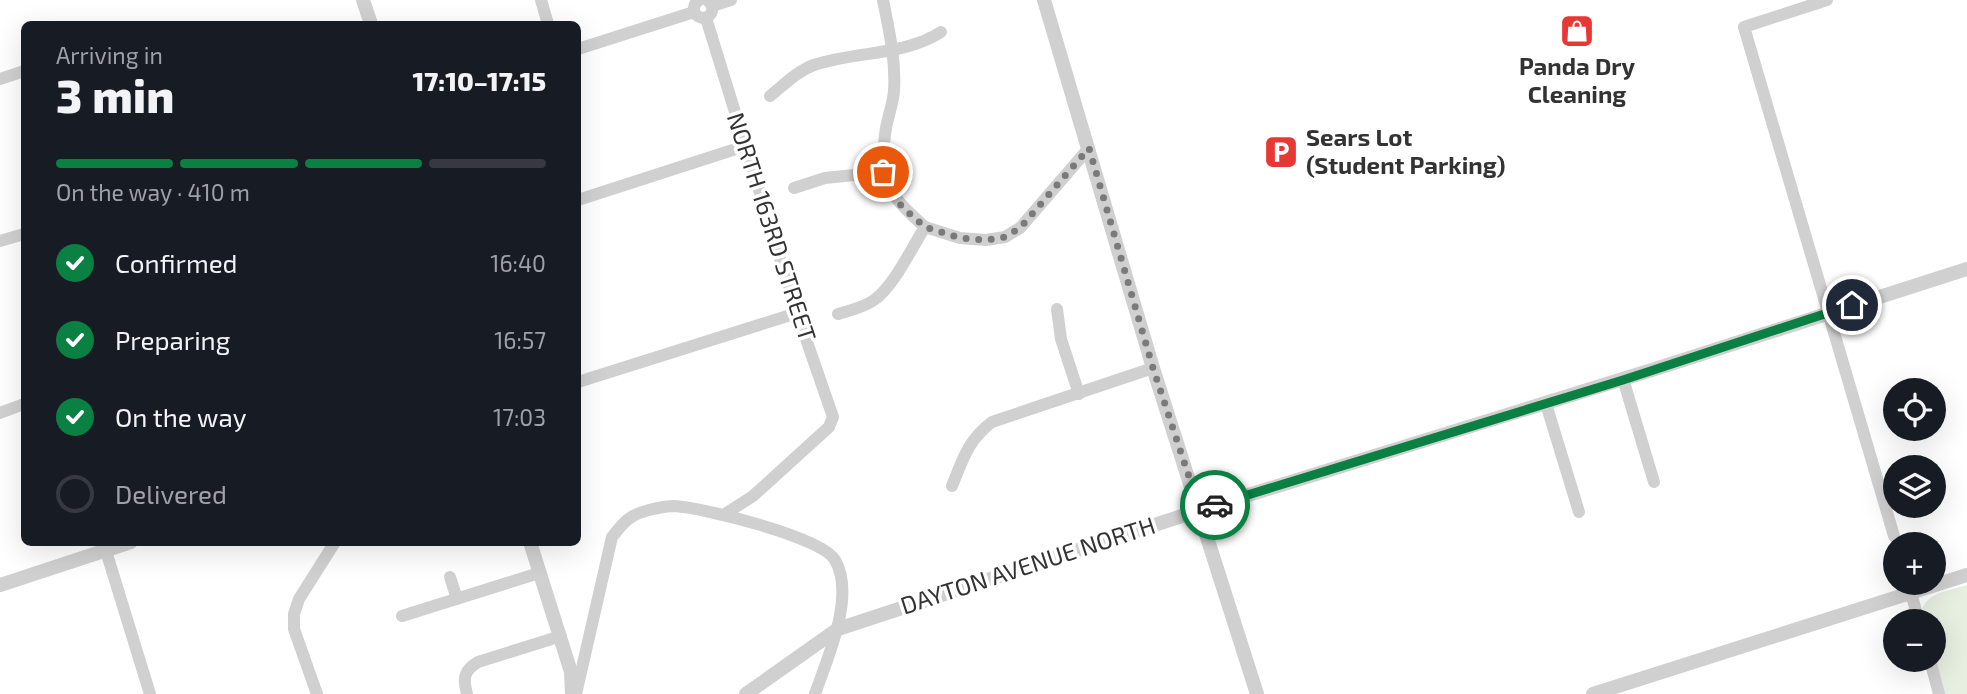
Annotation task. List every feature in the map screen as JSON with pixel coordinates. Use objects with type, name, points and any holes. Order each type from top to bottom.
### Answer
[{"type":"street","points":[[363,0],[370,21]]},
{"type":"street","points":[[541,0],[547,21]]},
{"type":"street","points":[[581,48],[696,6],[699,17],[706,18],[712,13],[710,3],[731,0]]},
{"type":"street","points":[[883,0],[892,48],[894,93],[886,129],[883,172],[890,190],[902,207],[925,227],[960,238],[986,240],[1005,237],[1020,228],[1089,148]]},
{"type":"street","points":[[1044,0],[1153,368],[1257,694]]},
{"type":"street","points":[[1827,0],[1744,27],[1893,532]]},
{"type":"street","name":"NORTH 163RD STREET","points":[[706,18],[797,313],[833,417],[830,427],[753,496],[724,514]]},
{"type":"street","points":[[770,96],[802,70],[815,64],[875,54],[928,40],[941,32]]},
{"type":"street","points":[[0,79],[21,72]]},
{"type":"street","points":[[581,199],[745,146]]},
{"type":"street","points":[[794,188],[825,178],[883,172]]},
{"type":"street","points":[[838,314],[864,306],[887,288],[925,227]]},
{"type":"street","points":[[0,241],[21,235]]},
{"type":"street","name":"DAYTON AVENUE NORTH","points":[[746,694],[838,629],[1200,510],[1623,380],[1967,269]]},
{"type":"street","points":[[1057,309],[1061,340],[1079,394]]},
{"type":"street","points":[[581,381],[797,313]]},
{"type":"street","points":[[952,485],[968,446],[977,433],[992,422],[1153,368]]},
{"type":"street","points":[[1623,380],[1654,482]]},
{"type":"street","points":[[1546,404],[1579,512]]},
{"type":"street","points":[[0,413],[21,405]]},
{"type":"street","points":[[574,694],[612,537],[628,517],[649,509],[673,506],[724,514],[822,547],[835,559],[842,590],[838,629],[815,694]]},
{"type":"street","points":[[0,585],[120,546]]},
{"type":"street","points":[[317,694],[294,629],[294,614],[299,599],[332,546]]},
{"type":"street","points":[[531,546],[561,636],[574,694]]},
{"type":"street","points":[[106,551],[150,694]]},
{"type":"street","points":[[402,617],[539,573]]},
{"type":"street","points":[[1946,579],[1967,575]]},
{"type":"street","points":[[450,577],[457,599]]},
{"type":"street","points":[[1593,694],[1885,595]]},
{"type":"street","points":[[467,694],[463,679],[469,668],[478,662],[561,636]]},
{"type":"street","points":[[1933,672],[1939,694]]},
{"type":"shaded area","points":[[1967,585],[1967,694],[1943,694],[1937,672],[1946,672],[1946,609],[1923,609],[1929,599],[1935,595],[1946,595],[1946,591]]},
{"type":"way so far","points":[[883,172],[890,190],[902,207],[925,227],[960,238],[986,240],[1005,237],[1020,228],[1089,148],[1153,368],[1200,510],[1215,505]]},
{"type":"place","name":"Panda Dry Cleaning","points":[[1577,31]]},
{"type":"place","name":"Sears Lot (Student Parking)","points":[[1281,152]]},
{"type":"route","points":[[1215,505],[1623,380],[1852,305]]}]
